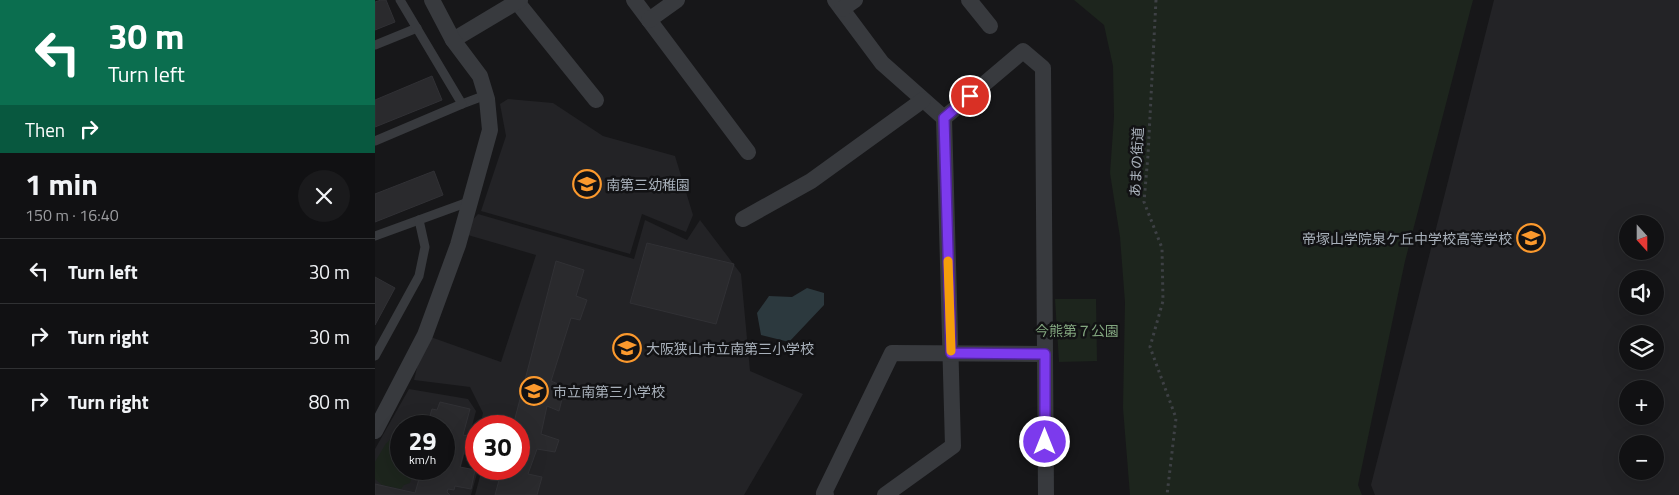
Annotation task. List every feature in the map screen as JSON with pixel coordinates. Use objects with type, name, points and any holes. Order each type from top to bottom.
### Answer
[{"type":"street","points":[[375,431],[425,335],[458,245],[490,130],[486,95],[479,76],[453,40],[432,0]]},
{"type":"street","points":[[634,0],[748,152]]},
{"type":"street","points":[[649,20],[677,0]]},
{"type":"street","points":[[969,0],[990,26]]},
{"type":"street","points":[[453,40],[519,1],[596,100]]},
{"type":"street","points":[[844,3],[882,63],[944,118],[953,446],[885,495]]},
{"type":"street","points":[[944,118],[1023,51],[1043,68],[1046,495]]},
{"type":"street","points":[[743,219],[811,181],[923,100]]},
{"type":"street","points":[[826,495],[824,493],[891,353],[1045,354]]},
{"type":"lane","points":[[400,0],[462,104]]},
{"type":"lane","points":[[375,45],[417,28]]},
{"type":"lane","points":[[375,141],[486,95]]},
{"type":"lane","points":[[375,236],[471,201]]},
{"type":"lane","points":[[375,356],[419,276],[425,247],[419,220]]},
{"type":"path","name":"あまの街道","points":[[1156,0],[1144,202],[1162,248],[1163,300],[1151,347],[1176,418],[1167,495]]},
{"type":"shaded area","name":"帝塚山学院泉ケ丘中学校高等学校","points":[[1494,0],[1679,0],[1679,495],[1375,495],[1371,485]]},
{"type":"shaded area","name":"南第三幼稚園","points":[[508,99],[553,103],[603,136],[675,156],[693,215],[686,232],[642,214],[630,254],[481,211],[506,136],[500,104]]},
{"type":"shaded area","name":"大阪狭山市立南第三小学校","points":[[478,214],[634,259],[645,220],[687,240],[700,220],[741,274],[750,371],[803,394],[744,495],[475,495],[479,480],[530,480],[530,415],[483,415],[470,387],[414,380],[425,335],[501,362],[536,255],[461,233]]},
{"type":"shaded area","points":[[807,288],[824,293],[824,305],[789,342],[761,335],[757,313],[769,296],[792,297]]},
{"type":"shaded area","points":[[409,389],[468,399],[476,411],[475,415],[465,415],[465,452],[461,467],[465,468],[465,480],[475,480],[471,495],[375,495],[375,449],[390,423],[390,480],[455,480],[455,415],[394,415]]},
{"type":"green space","points":[[1074,0],[1473,0],[1405,261],[1358,485],[1362,495],[1130,495],[1123,408],[1125,302],[1120,237],[1110,173],[1114,117],[1113,66],[1104,25]]},
{"type":"green space","name":"今熊第７公園","points":[[1055,299],[1096,299],[1097,361],[1059,362]]},
{"type":"green space","points":[[390,439],[390,480],[411,480],[410,483],[404,485],[401,489],[382,485],[375,479],[375,462]]},
{"type":"building","points":[[386,0],[395,22],[375,30],[375,2]]},
{"type":"building","points":[[432,76],[442,100],[375,127],[375,100]]},
{"type":"building","points":[[434,171],[443,195],[375,222],[375,194]]},
{"type":"building","points":[[647,243],[734,264],[716,324],[630,303]]},
{"type":"building","points":[[556,261],[584,270],[576,296],[587,300],[580,320],[571,318],[551,381],[565,387],[559,411],[547,406],[541,434],[559,440],[555,452],[537,449],[530,468],[530,415],[516,415]]},
{"type":"building","points":[[375,277],[395,288],[375,325]]},
{"type":"building","points":[[440,402],[470,409],[468,415],[465,415],[463,435],[465,435],[465,448],[460,467],[465,468],[465,480],[473,480],[471,489],[455,486],[454,490],[448,489],[447,492],[450,495],[375,495],[375,484],[415,493],[419,480],[455,480],[455,415],[430,415],[432,409],[437,410]]},
{"type":"building","points":[[530,474],[542,477],[537,495],[495,495],[499,480],[530,480]]},
{"type":"slow traffic","points":[[948,261],[951,351]]},
{"type":"place","name":"南第三幼稚園","points":[[587,184]]},
{"type":"place","name":"帝塚山学院泉ケ丘中学校高等学校","points":[[1531,238]]},
{"type":"place","name":"大阪狭山市立南第三小学校","points":[[627,348]]},
{"type":"place","name":"市立南第三小学校","points":[[534,391]]},
{"type":"route","points":[[970,96],[944,118],[951,353],[1045,354],[1045,442]]}]
